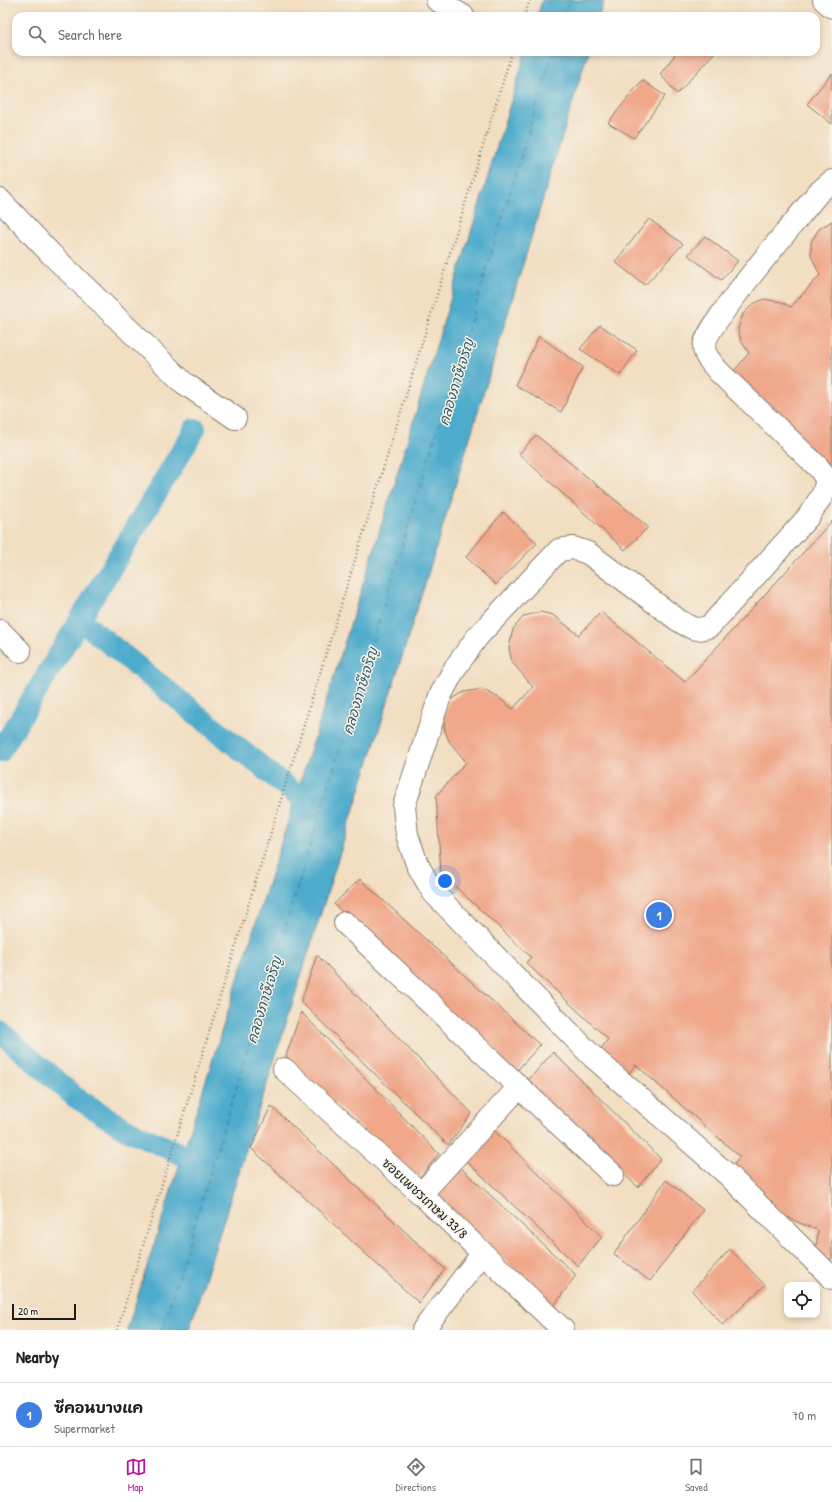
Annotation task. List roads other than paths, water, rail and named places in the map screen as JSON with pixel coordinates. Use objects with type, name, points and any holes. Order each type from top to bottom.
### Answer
[{"type":"street","points":[[437,0],[456,12]]},
{"type":"street","points":[[824,0],[832,7]]},
{"type":"street","points":[[832,181],[818,193],[736,295],[708,334],[704,347],[708,358],[718,371],[819,468],[827,480],[823,494],[808,517],[710,626],[699,630],[689,628],[588,553],[573,548],[559,550],[478,636],[455,668],[440,696],[404,806],[407,835],[417,864],[433,892],[592,1056],[728,1175],[832,1278]]},
{"type":"street","points":[[0,200],[51,254],[184,383],[235,418]]},
{"type":"street","points":[[0,631],[20,651]]},
{"type":"street","points":[[345,923],[613,1175]]},
{"type":"street","name":"ซอยเพชรเกษม 33/8","points":[[284,1069],[421,1194],[563,1330]]},
{"type":"street","points":[[421,1194],[519,1087]]},
{"type":"street","points":[[422,1330],[483,1253]]},
{"type":"water","points":[[542,0],[604,0],[600,12],[538,12]]},
{"type":"water","name":"คลองภาษีเจริญ","points":[[525,56],[587,56],[426,581],[189,1330],[127,1330],[371,559]]},
{"type":"waterway","points":[[0,752],[195,429]]},
{"type":"waterway","points":[[80,620],[320,814]]},
{"type":"waterway","points":[[0,1032],[75,1097],[124,1128],[209,1167]]},
{"type":"place","name":"ซีคอนบางแค","points":[[659,915]]}]
